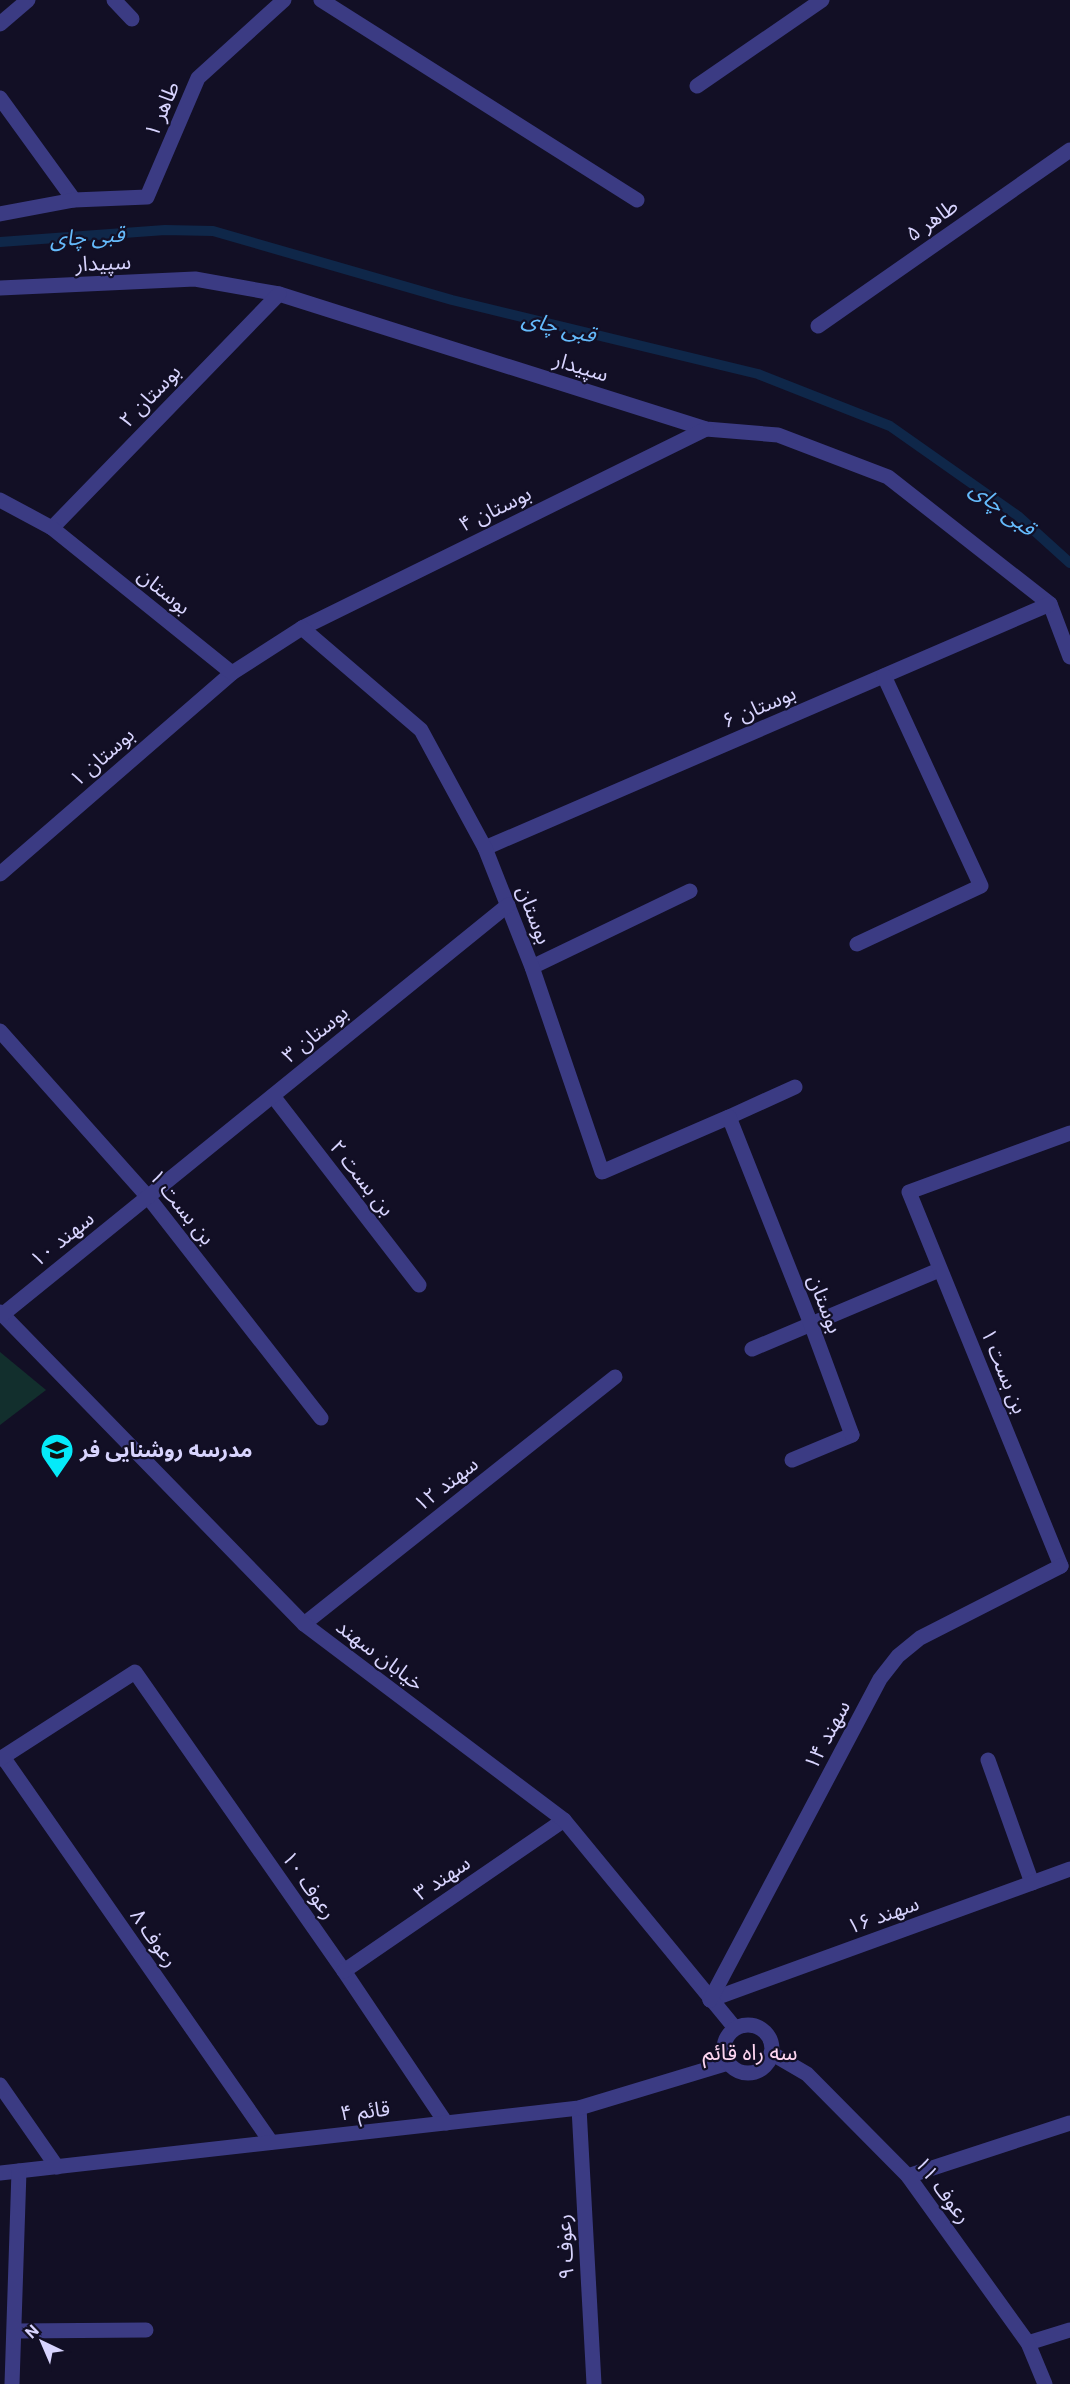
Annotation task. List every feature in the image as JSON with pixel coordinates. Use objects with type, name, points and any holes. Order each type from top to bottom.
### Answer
[{"type":"street","points":[[0,24],[28,0]]},
{"type":"street","points":[[114,0],[132,19]]},
{"type":"street","name":"طاهر ۱","points":[[74,200],[147,197],[198,78],[284,0]]},
{"type":"street","points":[[321,0],[637,201]]},
{"type":"street","points":[[697,86],[822,0]]},
{"type":"street","points":[[0,98],[74,200],[0,214]]},
{"type":"street","name":"طاهر ۵","points":[[818,326],[1070,150]]},
{"type":"street","name":"سپیدار","points":[[0,288],[195,279],[279,294],[706,429],[778,435],[888,477],[1050,604]]},
{"type":"street","name":"بوستان ۲","points":[[52,528],[279,294]]},
{"type":"street","name":"بوستان ۴","points":[[302,628],[706,429]]},
{"type":"street","name":"بوستان","points":[[0,500],[52,528],[232,673]]},
{"type":"street","points":[[1050,604],[1070,657]]},
{"type":"street","name":"بوستان ۶","points":[[485,848],[1050,604]]},
{"type":"street","points":[[232,673],[302,628]]},
{"type":"street","name":"بوستان","points":[[302,628],[421,730],[485,848],[532,967],[602,1172],[729,1117],[811,1324],[852,1435],[792,1460]]},
{"type":"street","name":"بوستان ۱","points":[[0,874],[232,673]]},
{"type":"street","points":[[857,944],[981,886],[884,676]]},
{"type":"street","points":[[532,967],[690,891]]},
{"type":"street","name":"بوستان ۳","points":[[148,1197],[508,905]]},
{"type":"street","name":"بن بست ۱","points":[[0,1031],[148,1197],[321,1418]]},
{"type":"street","points":[[729,1117],[795,1087]]},
{"type":"street","name":"بن بست ۲","points":[[273,1096],[419,1285]]},
{"type":"street","name":"بن بست ۱","points":[[1061,1566],[909,1192],[1070,1133]]},
{"type":"street","name":"سهند ۱۰","points":[[1,1313],[148,1197]]},
{"type":"street","points":[[752,1349],[939,1270]]},
{"type":"street","name":"خیابان سهند","points":[[1,1313],[303,1624],[564,1820],[735,2028]]},
{"type":"street","name":"سهند ۱۲","points":[[303,1624],[615,1377]]},
{"type":"street","name":"سهند ۱۴","points":[[710,2000],[880,1679],[898,1656],[920,1638],[1061,1566]]},
{"type":"street","name":"رعوف ۱۰","points":[[2,1758],[135,1672],[344,1971],[446,2123]]},
{"type":"street","name":"رعوف ۸","points":[[2,1758],[271,2142]]},
{"type":"street","points":[[988,1760],[1032,1883]]},
{"type":"street","name":"سهند ۳","points":[[344,1971],[564,1820]]},
{"type":"street","name":"سهند ۱۶","points":[[710,2000],[1070,1869]]},
{"type":"street","points":[[750,2025],[765,2031],[772,2045],[764,2067],[749,2073],[734,2069],[728,2063],[723,2049],[725,2040],[735,2028],[750,2025]]},
{"type":"street","name":"رعوف ۱۱","points":[[771,2053],[807,2074],[908,2176],[1028,2343],[1045,2384]]},
{"type":"street","name":"قائم ۴","points":[[0,2173],[579,2108],[728,2063]]},
{"type":"street","points":[[0,2085],[57,2167]]},
{"type":"street","name":"رعوف ۹","points":[[579,2108],[594,2384]]},
{"type":"street","points":[[908,2176],[1070,2123]]},
{"type":"street","points":[[12,2384],[19,2171]]},
{"type":"street","points":[[15,2331],[146,2330]]},
{"type":"street","points":[[1028,2343],[1070,2330]]},
{"type":"green space","points":[[0,1352],[46,1390],[0,1425]]},
{"type":"waterway","name":"قبی چای","points":[[0,242],[165,230],[213,231],[452,300],[758,374],[890,426],[1018,516],[1070,563]]},
{"type":"place","name":"مدرسه روشنایی فر","points":[[57,1479]]},
{"type":"district","name":"سه راه قائم","points":[[750,2052]]}]
